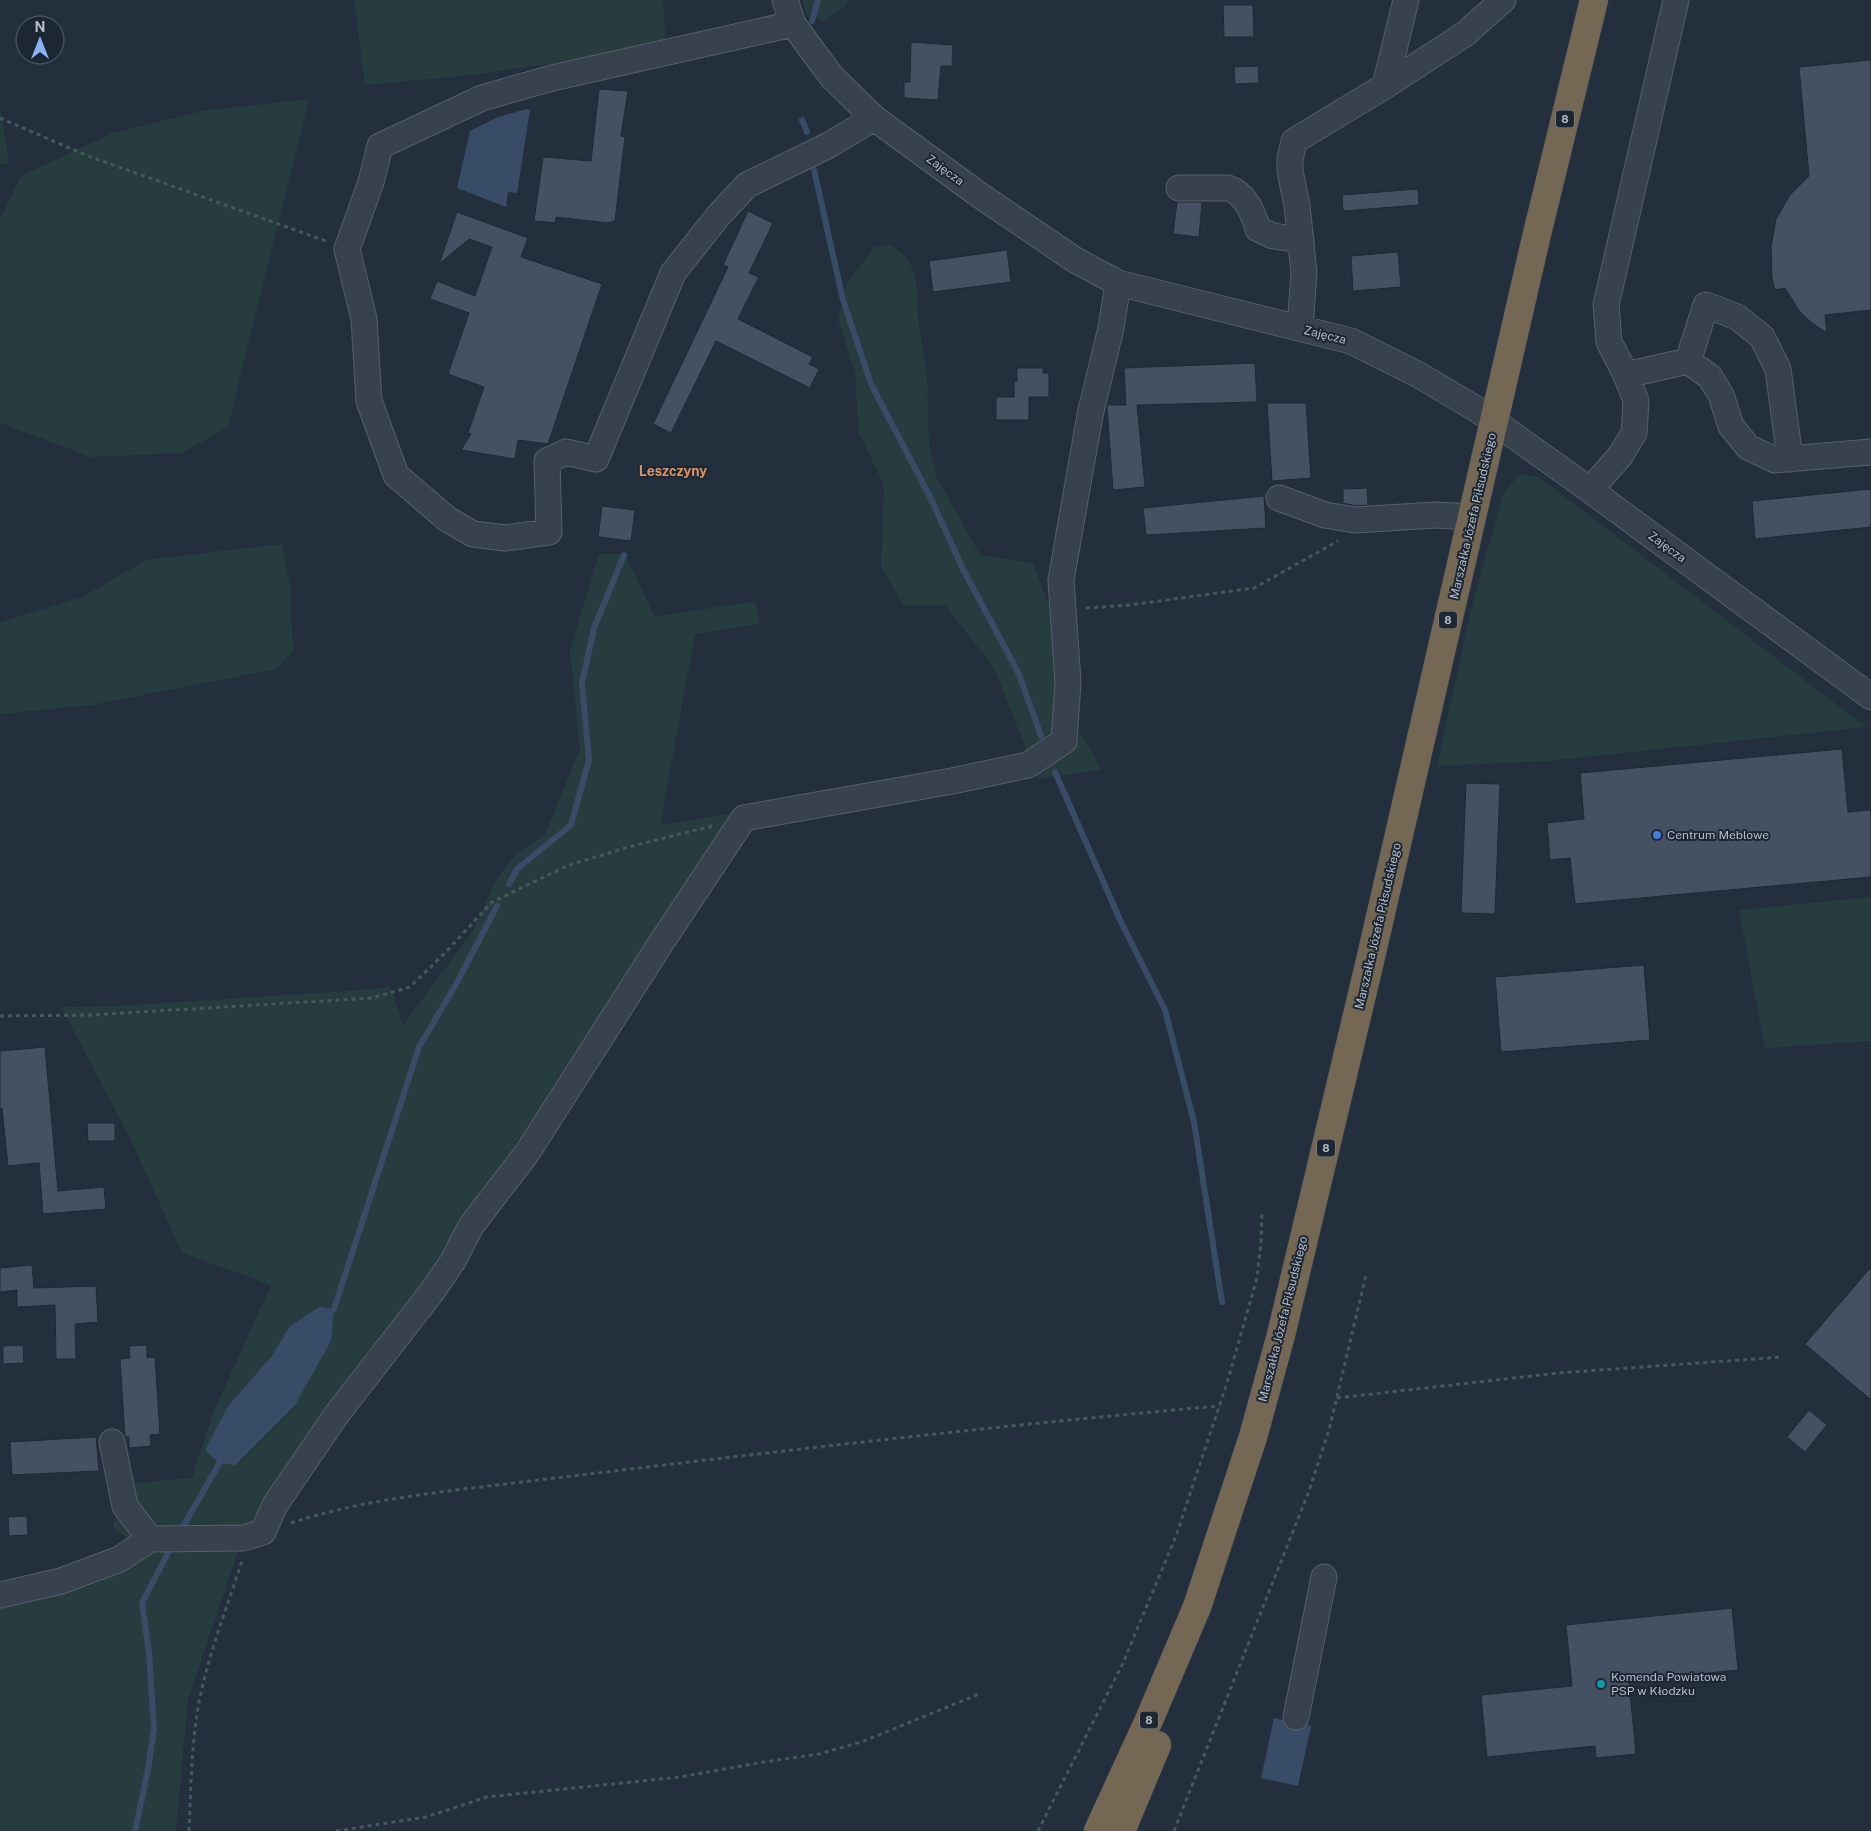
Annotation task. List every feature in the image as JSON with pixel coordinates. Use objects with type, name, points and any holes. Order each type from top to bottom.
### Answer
[{"type":"highway","name":"Marszałka Józefa Piłsudskiego","points":[[1098,1831],[1149,1720],[1197,1607],[1253,1437],[1281,1335],[1495,423],[1536,238],[1594,0]]},
{"type":"highway","points":[[1121,1831],[1171,1712],[1192,1646],[1197,1607]]},
{"type":"street","name":"Zajęcza","points":[[785,0],[793,24],[832,77],[874,118],[978,194],[1075,260],[1118,283],[1351,341],[1419,374],[1478,410],[1590,490],[1871,697]]},
{"type":"street","points":[[1385,86],[1406,0]]},
{"type":"street","points":[[1300,328],[1304,273],[1297,205],[1290,171],[1290,159],[1294,141],[1385,86],[1465,34],[1502,0]]},
{"type":"street","points":[[1590,490],[1620,456],[1634,433],[1636,401],[1626,375],[1609,342],[1606,304],[1676,0]]},
{"type":"street","points":[[793,24],[552,78],[482,98],[380,146],[371,182],[347,249],[364,319],[370,401],[396,476],[447,519],[473,534],[505,538],[549,532],[547,461],[566,452],[596,459],[673,273],[713,221],[747,185],[829,145],[874,118]]},
{"type":"street","points":[[1179,188],[1228,188],[1235,190],[1246,200],[1258,229],[1273,236],[1301,240]]},
{"type":"street","points":[[0,1595],[61,1581],[120,1559],[150,1539],[244,1538],[263,1532],[275,1504],[338,1414],[432,1293],[453,1261],[471,1226],[527,1153],[660,943],[744,818],[952,781],[1028,765],[1064,742],[1068,682],[1061,580],[1090,415],[1110,328],[1118,283]]},
{"type":"street","points":[[1688,361],[1706,305],[1737,316],[1762,338],[1778,369],[1790,459]]},
{"type":"street","points":[[1626,375],[1688,361],[1710,377],[1721,395],[1731,426],[1748,447],[1775,460],[1871,452]]},
{"type":"street","points":[[1279,498],[1325,515],[1355,520],[1434,515],[1472,517]]},
{"type":"street","points":[[112,1442],[125,1506],[150,1539]]},
{"type":"street","points":[[1296,1717],[1324,1577]]},
{"type":"path","points":[[0,118],[88,156],[347,249]]},
{"type":"path","points":[[1063,610],[1130,605],[1254,588],[1373,520]]},
{"type":"path","points":[[0,1016],[91,1015],[372,998],[410,987],[444,954],[492,902],[569,865],[625,848],[744,818]]},
{"type":"path","points":[[1038,1831],[1123,1663],[1176,1536],[1219,1406],[1257,1278],[1262,1214]]},
{"type":"path","points":[[1174,1831],[1309,1492],[1329,1430],[1366,1274]]},
{"type":"path","points":[[1337,1398],[1558,1373],[1783,1357]]},
{"type":"path","points":[[189,1831],[193,1751],[198,1707],[211,1657],[246,1549],[263,1532],[326,1511],[440,1492],[1079,1419],[1219,1406]]},
{"type":"path","points":[[336,1831],[426,1816],[487,1797],[680,1777],[819,1754],[864,1741],[979,1694]]},
{"type":"green space","points":[[354,0],[663,0],[666,47],[471,75],[365,85]]},
{"type":"green space","points":[[803,0],[848,0],[845,6],[824,21],[806,14]]},
{"type":"green space","points":[[309,99],[228,427],[181,453],[91,457],[0,423],[0,219],[21,176],[113,133],[202,111]]},
{"type":"green space","points":[[0,108],[9,163],[0,165]]},
{"type":"green space","points":[[892,245],[909,260],[916,280],[919,326],[927,377],[929,443],[936,476],[980,555],[1033,563],[1047,601],[1069,617],[1071,720],[1089,746],[1101,770],[1038,779],[994,668],[945,605],[903,605],[881,567],[884,485],[859,433],[855,373],[838,319],[847,283],[875,247]]},
{"type":"green space","points":[[1519,474],[1539,477],[1866,727],[1547,761],[1437,766],[1473,602],[1503,495]]},
{"type":"green space","points":[[282,544],[290,586],[293,651],[277,669],[92,705],[0,714],[0,622],[83,597],[146,560]]},
{"type":"green space","points":[[599,554],[625,554],[655,617],[755,601],[759,624],[695,634],[660,825],[729,814],[730,828],[577,1050],[449,1247],[265,1501],[238,1551],[188,1699],[176,1831],[0,1831],[0,1603],[90,1586],[146,1554],[113,1527],[124,1484],[192,1478],[213,1413],[271,1285],[182,1253],[129,1136],[61,1007],[117,1006],[377,989],[390,986],[403,1025],[473,931],[497,878],[517,853],[545,834],[580,749],[570,651]]},
{"type":"green space","points":[[1871,897],[1871,1041],[1765,1048],[1739,910]]},
{"type":"water","points":[[527,109],[530,110],[517,193],[508,192],[506,207],[457,188],[470,131],[498,117]]},
{"type":"water","points":[[319,1307],[334,1309],[331,1341],[295,1405],[235,1465],[219,1463],[205,1450],[228,1406],[271,1357],[290,1326]]},
{"type":"water","points":[[1274,1718],[1311,1726],[1298,1786],[1261,1778]]},
{"type":"building","points":[[1223,5],[1253,5],[1254,37],[1224,37]]},
{"type":"building","points":[[911,42],[953,45],[952,66],[941,66],[938,100],[904,98],[904,82],[910,82]]},
{"type":"building","points":[[1871,60],[1871,310],[1825,315],[1827,333],[1800,312],[1785,288],[1775,290],[1772,278],[1771,247],[1776,219],[1790,195],[1809,176],[1799,67]]},
{"type":"building","points":[[1258,66],[1259,83],[1235,84],[1234,67]]},
{"type":"building","points":[[599,89],[628,91],[621,136],[625,137],[615,221],[608,223],[556,217],[555,223],[534,221],[543,157],[591,161]]},
{"type":"building","points":[[1418,189],[1419,205],[1343,211],[1342,195]]},
{"type":"building","points":[[1177,202],[1202,202],[1199,237],[1173,234]]},
{"type":"building","points":[[748,211],[773,223],[749,273],[759,277],[738,319],[813,357],[809,364],[819,369],[810,388],[716,341],[671,433],[653,424],[728,267],[723,265]]},
{"type":"building","points":[[457,212],[528,238],[521,257],[602,284],[548,444],[518,440],[515,459],[461,450],[471,434],[468,433],[484,387],[448,374],[469,313],[430,299],[437,281],[475,296],[492,247],[469,239],[439,264]]},
{"type":"building","points":[[1007,250],[1011,282],[933,292],[929,261]]},
{"type":"building","points":[[1398,252],[1401,287],[1353,291],[1351,256]]},
{"type":"building","points":[[1255,363],[1257,402],[1137,405],[1145,487],[1113,490],[1107,405],[1126,405],[1124,368]]},
{"type":"building","points":[[1017,368],[1043,368],[1043,373],[1049,373],[1049,397],[1029,397],[1029,420],[996,420],[996,397],[1014,397],[1014,381],[1017,381]]},
{"type":"building","points":[[1267,403],[1306,403],[1311,478],[1272,481]]},
{"type":"building","points":[[1367,488],[1368,505],[1356,506],[1343,503],[1343,489]]},
{"type":"building","points":[[1871,489],[1871,527],[1755,539],[1752,501]]},
{"type":"building","points":[[1264,496],[1266,528],[1146,535],[1143,508]]},
{"type":"building","points":[[602,506],[635,510],[631,541],[598,537]]},
{"type":"building","points":[[1842,749],[1848,812],[1871,810],[1871,877],[1575,904],[1570,858],[1550,860],[1547,823],[1584,819],[1580,773]]},
{"type":"building","points":[[1466,783],[1500,784],[1495,914],[1461,913]]},
{"type":"building","points":[[1644,965],[1650,1040],[1501,1052],[1495,977]]},
{"type":"building","points":[[45,1047],[58,1191],[104,1187],[106,1209],[43,1214],[39,1163],[8,1166],[2,1108],[0,1109],[0,1051]]},
{"type":"building","points":[[87,1123],[115,1123],[115,1141],[88,1141]]},
{"type":"building","points":[[32,1265],[34,1288],[96,1286],[98,1322],[75,1324],[76,1359],[56,1359],[55,1305],[17,1307],[17,1290],[0,1292],[0,1268]]},
{"type":"building","points":[[1871,1267],[1871,1400],[1805,1344]]},
{"type":"building","points":[[23,1345],[24,1363],[3,1364],[3,1346]]},
{"type":"building","points":[[147,1345],[147,1358],[155,1357],[160,1434],[150,1435],[151,1446],[129,1448],[129,1437],[125,1437],[120,1359],[130,1358],[129,1346]]},
{"type":"building","points":[[1809,1410],[1827,1425],[1805,1452],[1787,1437]]},
{"type":"building","points":[[96,1437],[99,1471],[12,1475],[10,1442]]},
{"type":"building","points":[[27,1516],[28,1535],[9,1536],[8,1517]]},
{"type":"building","name":"Komenda Powiatowa PSP w Kłodzku","points":[[1732,1608],[1738,1670],[1629,1681],[1636,1754],[1596,1758],[1595,1746],[1487,1757],[1481,1695],[1572,1686],[1566,1625]]},
{"type":"waterway","points":[[812,21],[818,0]]},
{"type":"waterway","points":[[802,120],[807,132]]},
{"type":"waterway","points":[[814,170],[843,300],[871,384],[930,497],[964,571],[1018,672],[1041,736]]},
{"type":"waterway","points":[[509,884],[517,869],[571,825],[589,760],[582,683],[594,628],[624,555]]},
{"type":"waterway","points":[[1055,772],[1121,922],[1165,1010],[1194,1122],[1222,1302]]},
{"type":"waterway","points":[[328,1315],[334,1309],[419,1047],[455,986],[497,906]]},
{"type":"waterway","points":[[180,1532],[223,1457]]},
{"type":"waterway","points":[[135,1831],[154,1729],[149,1653],[142,1603],[170,1549]]},
{"type":"place","name":"Centrum Meblowe","points":[[1657,835]]},
{"type":"place","name":"Komenda Powiatowa PSP w Kłodzku","points":[[1601,1684]]},
{"type":"district","name":"Leszczyny","points":[[673,471]]}]
